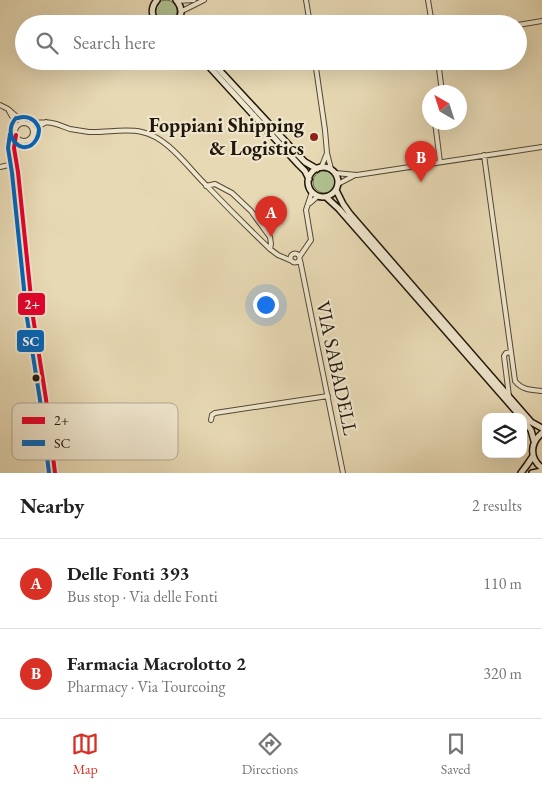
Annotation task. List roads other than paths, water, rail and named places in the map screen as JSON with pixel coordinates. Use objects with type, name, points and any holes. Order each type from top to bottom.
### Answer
[{"type":"main road","points":[[147,0],[153,15]]},
{"type":"main road","points":[[152,8],[157,0]]},
{"type":"main road","points":[[177,0],[182,11],[182,15]]},
{"type":"main road","points":[[212,70],[305,171],[309,180]]},
{"type":"main road","points":[[219,70],[305,162],[333,171],[338,184],[336,190],[326,197],[318,196],[312,192],[309,186],[312,173],[319,168]]},
{"type":"main road","points":[[336,190],[350,214],[532,422],[542,428]]},
{"type":"main road","points":[[326,197],[517,413]]},
{"type":"main road","points":[[527,425],[531,430],[534,443]]},
{"type":"main road","points":[[532,473],[542,470],[533,456],[532,449],[536,438],[542,433]]},
{"type":"main road","points":[[521,473],[533,456]]},
{"type":"street","points":[[177,0],[194,0]]},
{"type":"street","points":[[182,11],[204,0]]},
{"type":"street","points":[[306,0],[308,15]]},
{"type":"street","points":[[428,0],[430,15]]},
{"type":"street","points":[[527,24],[542,21]]},
{"type":"street","points":[[316,70],[327,153],[333,171],[357,174],[542,146]]},
{"type":"street","points":[[439,70],[441,85]]},
{"type":"street","points":[[0,105],[8,109],[24,123],[30,125],[46,122],[70,129],[100,132],[130,130],[156,136],[167,144],[206,186],[275,254],[293,260],[301,269]]},
{"type":"street","points":[[8,109],[14,118],[16,128],[14,148],[33,318],[47,403]]},
{"type":"street","points":[[16,135],[17,138],[22,140],[29,139],[32,133],[46,122]]},
{"type":"street","points":[[16,128],[19,124],[24,123]]},
{"type":"street","points":[[30,125],[32,133]]},
{"type":"street","points":[[436,130],[440,162]]},
{"type":"street","points":[[14,148],[22,140]]},
{"type":"street","points":[[319,168],[327,153]]},
{"type":"street","points":[[484,155],[516,381],[524,388],[541,391]]},
{"type":"street","points":[[0,167],[17,163]]},
{"type":"street","points":[[338,184],[357,174]]},
{"type":"street","points":[[206,186],[214,184],[232,194],[251,211],[270,237],[270,249]]},
{"type":"street","points":[[293,260],[310,243],[311,239],[306,212],[312,192]]},
{"type":"street","points":[[308,204],[318,196]]},
{"type":"street","points":[[293,260],[294,254],[299,256]]},
{"type":"street","name":"VIA SABADELL","points":[[299,256],[343,473]]},
{"type":"street","points":[[509,396],[504,356],[506,353],[511,352]]},
{"type":"street","points":[[211,420],[212,415],[215,413],[328,396]]},
{"type":"street","points":[[54,460],[56,473]]},
{"type":"place","name":"Foppiani Shipping & Logistics","points":[[314,137]]},
{"type":"place","name":"Farmacia Macrolotto 2","points":[[421,182]]},
{"type":"place","name":"Delle Fonti 393","points":[[271,237]]}]
